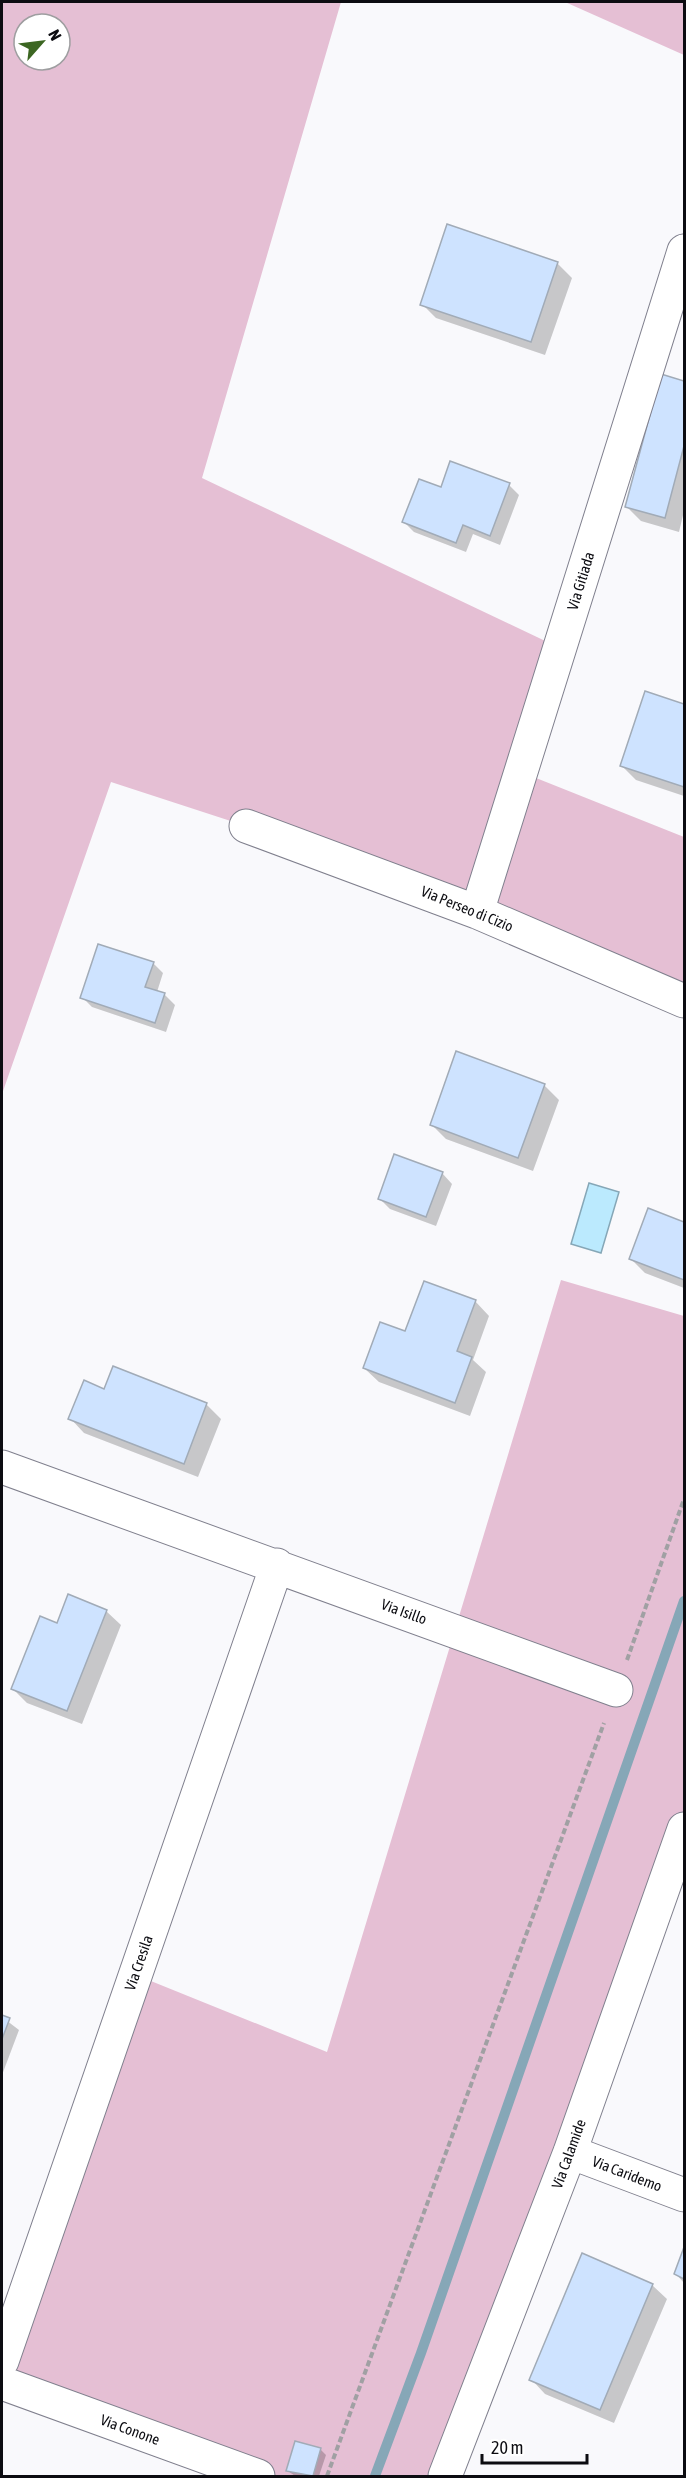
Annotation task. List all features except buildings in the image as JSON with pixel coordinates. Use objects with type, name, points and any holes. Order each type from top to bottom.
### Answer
[{"type":"street","name":"Via Gitiada","points":[[477,912],[684,251]]},
{"type":"street","name":"Via Perseo di Cizio","points":[[246,826],[477,912],[684,1001]]},
{"type":"street","name":"Via Isillo","points":[[2,1467],[616,1690]]},
{"type":"street","name":"Via Cresila","points":[[2,2361],[277,1565]]},
{"type":"street","name":"Via Calamide","points":[[445,2476],[570,2152],[684,1829]]},
{"type":"street","name":"Via Caridemo","points":[[570,2152],[684,2195]]},
{"type":"street","name":"Via Conone","points":[[2,2383],[258,2476]]},
{"type":"path","points":[[327,2476],[684,1499]]},
{"type":"shaded area","points":[[2,2],[341,2],[202,478],[560,648],[521,772],[684,837],[684,1005],[246,826],[111,782],[2,1094]]},
{"type":"shaded area","points":[[565,2],[684,2],[684,55]]},
{"type":"shaded area","points":[[561,1280],[684,1316],[684,1829],[445,2476],[258,2476],[2,2383],[136,1975],[327,2052]]},
{"type":"water","points":[[589,1183],[619,1192],[601,1253],[571,1244]]},
{"type":"waterway","points":[[375,2476],[421,2353],[684,1601]]}]
